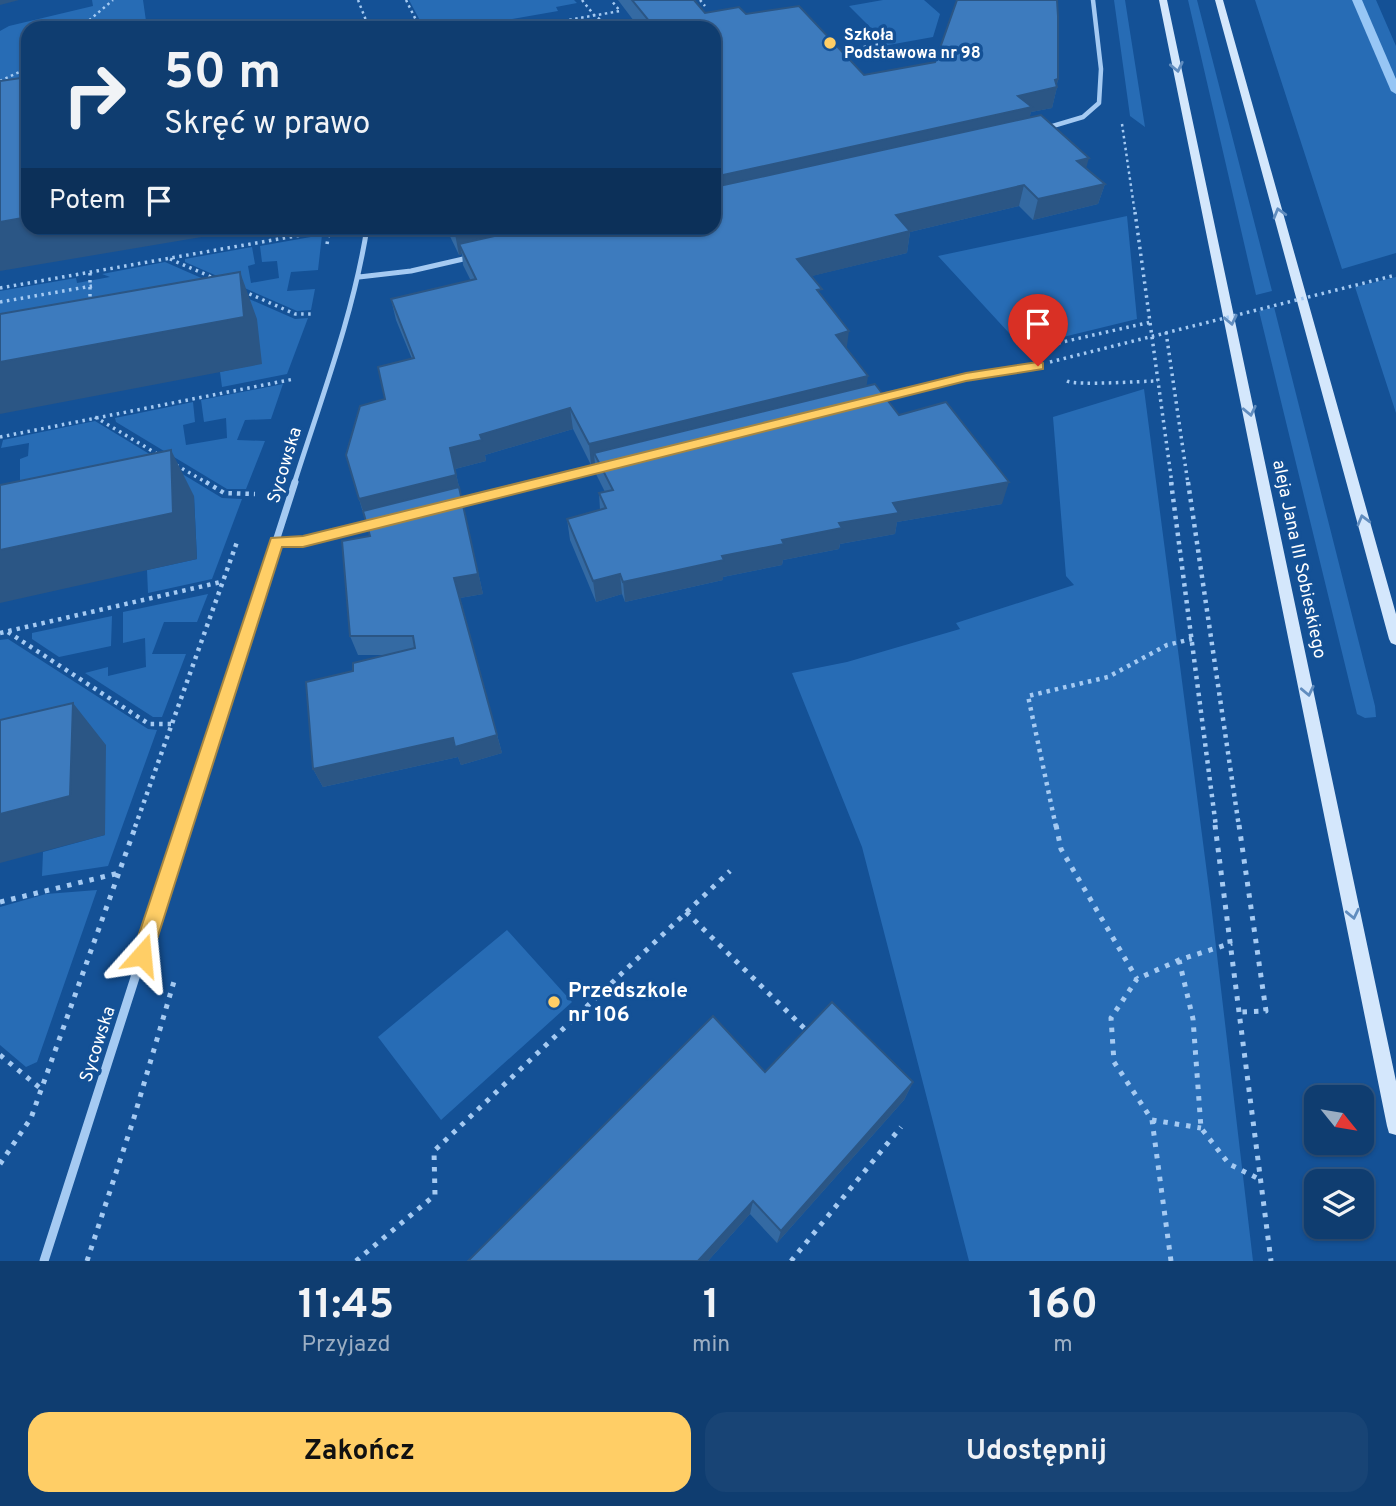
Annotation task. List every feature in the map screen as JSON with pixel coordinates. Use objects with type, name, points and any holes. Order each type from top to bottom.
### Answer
[{"type":"main road","name":"aleja Jana III Sobieskiego","points":[[1163,0],[1396,1126]]},
{"type":"main road","points":[[1219,0],[1396,639]]},
{"type":"main road","points":[[1381,586],[1396,614]]},
{"type":"street","points":[[1039,130],[1082,117],[1099,104],[1103,89],[1093,0]]},
{"type":"street","name":"Sycowska","points":[[44,1261],[277,542],[359,277],[366,235]]},
{"type":"street","points":[[359,277],[411,271],[477,256]]},
{"type":"street","points":[[871,400],[966,377],[1038,366]]},
{"type":"street","points":[[452,505],[614,464]]},
{"type":"street","points":[[277,542],[303,542],[384,521]]},
{"type":"path","points":[[88,21],[113,0]]},
{"type":"path","points":[[358,0],[366,21]]},
{"type":"path","points":[[405,0],[416,21]]},
{"type":"path","points":[[582,0],[602,21]]},
{"type":"path","points":[[561,21],[620,11],[611,0]]},
{"type":"path","points":[[700,0],[705,6]]},
{"type":"path","points":[[846,50],[880,44]]},
{"type":"path","points":[[0,81],[21,71]]},
{"type":"path","points":[[1122,119],[1152,322],[1271,1261]]},
{"type":"path","points":[[0,288],[296,235]]},
{"type":"path","points":[[326,253],[328,235]]},
{"type":"path","points":[[169,258],[219,281]]},
{"type":"path","points":[[90,273],[90,306]]},
{"type":"path","points":[[1050,362],[1396,275]]},
{"type":"path","points":[[0,302],[92,286]]},
{"type":"path","points":[[232,286],[296,314],[313,314]]},
{"type":"path","points":[[316,327],[320,314]]},
{"type":"path","points":[[1038,366],[1037,348],[1152,322]]},
{"type":"path","points":[[1166,332],[1265,997],[1266,1011],[1240,1012]]},
{"type":"path","points":[[0,437],[287,379]]},
{"type":"path","points":[[292,392],[297,379]]},
{"type":"path","points":[[1097,381],[1158,381]]},
{"type":"path","points":[[94,417],[224,493],[255,494]]},
{"type":"path","points":[[250,506],[260,481]]},
{"type":"path","points":[[0,1164],[31,1118],[241,532]]},
{"type":"path","points":[[0,633],[210,585]]},
{"type":"path","points":[[7,631],[149,724],[171,724]]},
{"type":"path","points":[[1137,979],[1061,849],[1028,696],[1108,677],[1167,645],[1192,639]]},
{"type":"path","points":[[356,1261],[435,1195],[434,1151],[730,871]]},
{"type":"path","points":[[0,902],[119,873]]},
{"type":"path","points":[[687,912],[804,1028]]},
{"type":"path","points":[[1171,1261],[1152,1120],[1114,1062],[1111,1018],[1137,979],[1179,960],[1232,943]]},
{"type":"path","points":[[1179,960],[1193,1019],[1201,1128],[1229,1164],[1261,1180]]},
{"type":"path","points":[[0,1055],[40,1088]]},
{"type":"path","points":[[1152,1120],[1201,1128]]},
{"type":"path","points":[[791,1261],[901,1127]]},
{"type":"shaded area","points":[[92,0],[143,0],[146,21],[30,21],[93,6]]},
{"type":"shaded area","points":[[409,0],[574,0],[577,3],[556,7],[558,11],[500,21],[420,21]]},
{"type":"shaded area","points":[[883,0],[924,0],[940,14],[933,37],[883,46],[877,41],[881,40],[880,37],[849,6]]},
{"type":"shaded area","points":[[1114,0],[1125,0],[1145,127],[1130,116]]},
{"type":"shaded area","points":[[1188,0],[1197,0],[1272,291],[1256,295]]},
{"type":"shaded area","points":[[1255,0],[1376,0],[1396,46],[1396,253],[1342,269]]},
{"type":"shaded area","points":[[21,23],[21,93],[0,95],[0,31]]},
{"type":"shaded area","points":[[1127,216],[1137,319],[1022,347],[938,256]]},
{"type":"shaded area","points":[[322,235],[318,270],[291,272],[287,291],[315,289],[311,310],[297,311],[185,262],[185,259],[252,247],[255,264],[248,266],[251,283],[279,278],[277,261],[262,262],[260,246]]},
{"type":"shaded area","points":[[165,262],[295,319],[308,318],[287,374],[222,387],[220,372],[262,363],[0,366],[0,291],[76,278],[77,283],[110,277],[102,274]]},
{"type":"shaded area","points":[[1396,277],[1396,413],[1355,287]]},
{"type":"shaded area","points":[[1274,307],[1376,717],[1365,718],[1357,714],[1259,311]]},
{"type":"shaded area","points":[[283,384],[271,419],[245,420],[237,440],[265,441],[246,489],[227,489],[116,422],[115,418],[193,402],[195,422],[183,425],[186,445],[227,438],[226,418],[204,422],[201,400]]},
{"type":"shaded area","points":[[1144,389],[1211,904],[1253,1261],[969,1261],[862,847],[792,673],[847,662],[960,629],[956,623],[1074,585],[1066,576],[1053,417]]},
{"type":"shaded area","points":[[95,421],[222,498],[242,499],[212,579],[148,593],[147,570],[197,559],[194,496],[20,481],[20,459],[28,456],[29,443],[1,448],[3,440]]},
{"type":"shaded area","points":[[208,594],[197,622],[164,622],[152,654],[186,654],[162,717],[153,717],[85,673],[108,667],[108,676],[146,667],[145,638],[123,643],[123,612]]},
{"type":"shaded area","points":[[112,616],[111,646],[59,657],[32,639],[32,633]]},
{"type":"shaded area","points":[[8,639],[148,729],[157,730],[108,866],[42,876],[43,852],[105,835],[0,771],[0,640]]},
{"type":"shaded area","points":[[97,890],[37,1062],[26,1067],[0,1045],[0,907],[46,894]]},
{"type":"shaded area","points":[[507,930],[572,1002],[441,1120],[378,1037]]},
{"type":"building","points":[[632,0],[694,0],[705,13],[739,7],[746,14],[799,6],[864,75],[935,62],[957,0],[1057,0],[1057,87],[1018,96],[1032,107],[721,175],[721,21],[649,21]]},
{"type":"building","points":[[21,78],[21,218],[0,222],[0,81]]},
{"type":"building","points":[[1041,115],[1089,158],[1077,161],[1105,184],[1038,199],[1024,185],[896,215],[910,231],[797,259],[822,289],[817,290],[849,331],[836,335],[868,376],[589,444],[570,408],[480,435],[482,440],[450,448],[456,475],[359,499],[346,455],[360,406],[385,399],[378,367],[414,358],[391,299],[476,279],[459,244],[499,235],[721,235],[721,186]]},
{"type":"building","points":[[240,272],[244,317],[0,362],[0,314]]},
{"type":"building","points":[[875,384],[899,415],[946,402],[1009,482],[893,503],[899,513],[839,523],[842,528],[782,540],[784,544],[722,556],[724,560],[623,582],[620,574],[593,581],[567,519],[606,508],[599,493],[613,490],[594,453]]},
{"type":"building","points":[[171,450],[173,513],[0,550],[0,485]]},
{"type":"building","points":[[459,487],[478,574],[454,578],[497,735],[455,747],[453,738],[313,769],[306,682],[353,671],[353,663],[415,648],[413,636],[350,636],[342,541],[370,536],[363,511]]},
{"type":"building","points":[[73,703],[70,796],[0,814],[0,720]]},
{"type":"building","points":[[832,1002],[913,1082],[781,1231],[753,1201],[698,1261],[468,1261],[713,1016],[765,1072]]},
{"type":"waterway","points":[[1357,0],[1396,91]]},
{"type":"place","name":"Szkoła Podstawowa nr 98","points":[[830,43]]},
{"type":"place","name":"Przedszkole nr 106","points":[[554,1002]]},
{"type":"route","points":[[142,955],[262,581],[277,542],[303,542],[966,377],[1038,366]]}]
